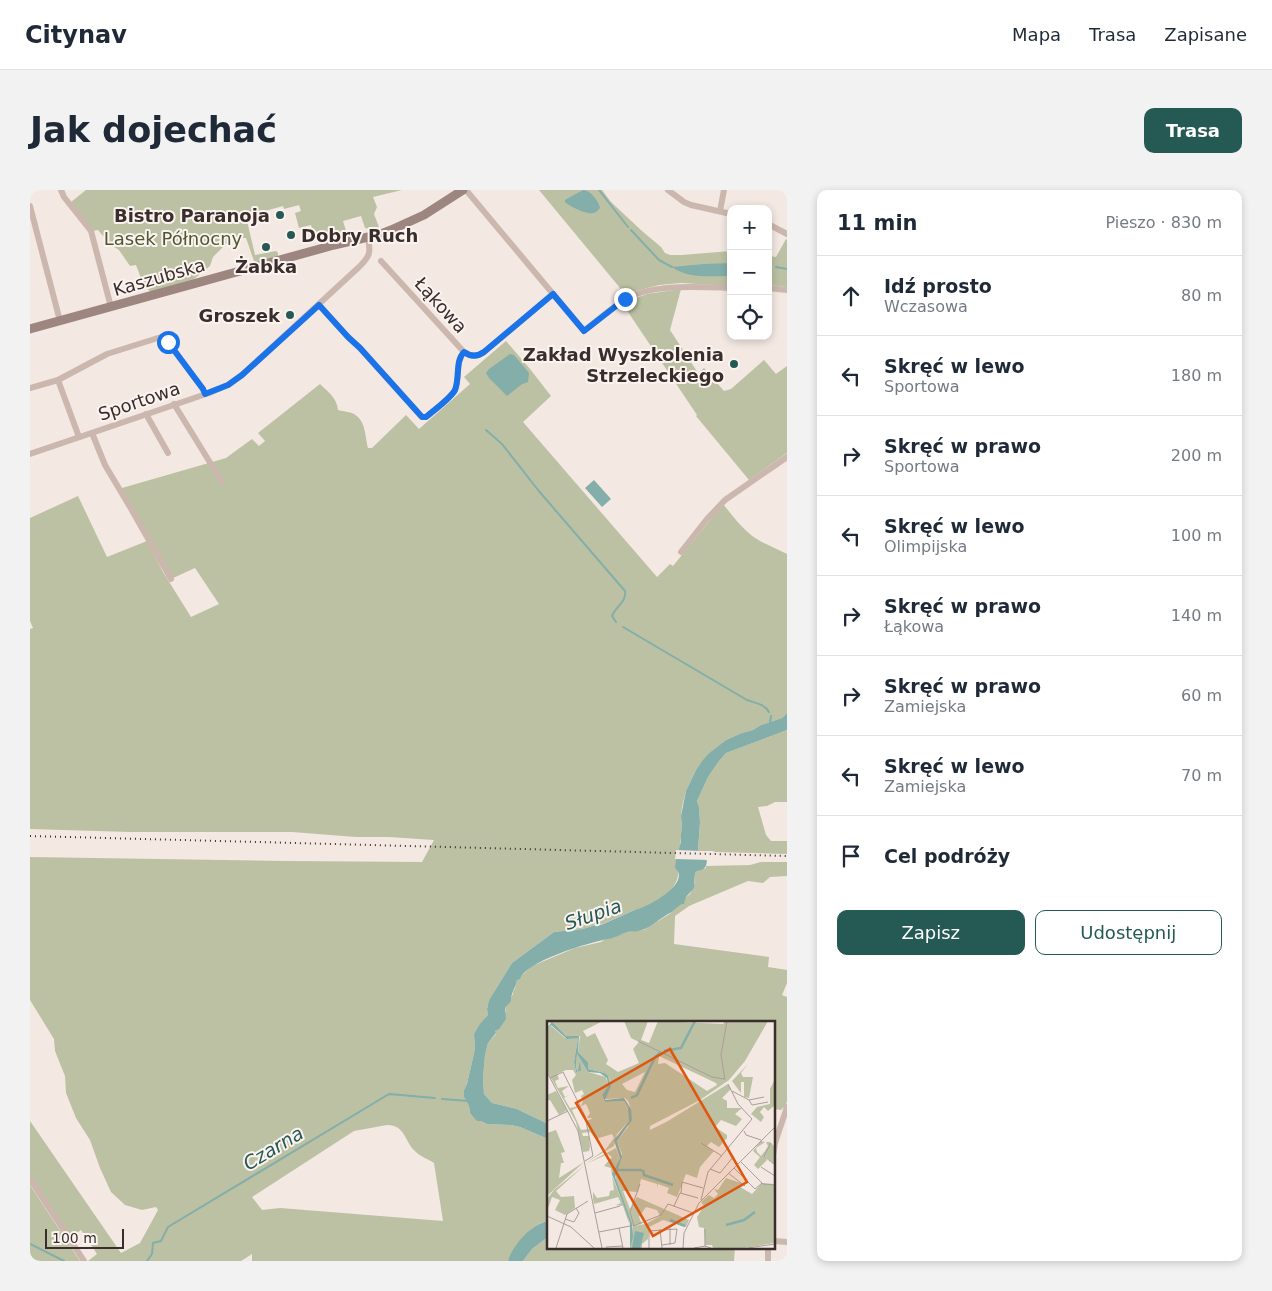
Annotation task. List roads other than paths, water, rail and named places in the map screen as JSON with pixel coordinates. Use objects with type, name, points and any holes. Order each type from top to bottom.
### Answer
[{"type":"main road","name":"Kaszubska","points":[[30,329],[368,238],[424,215],[465,190]]},
{"type":"street","points":[[61,190],[64,197],[90,231],[111,307]]},
{"type":"street","points":[[465,190],[584,331],[625,299],[638,294],[667,287],[727,288]]},
{"type":"street","points":[[668,190],[691,205],[727,213]]},
{"type":"street","points":[[720,211],[724,190]]},
{"type":"street","points":[[30,206],[60,321]]},
{"type":"street","points":[[772,226],[787,234]]},
{"type":"street","name":"Sportowa","points":[[30,454],[228,385],[242,375],[366,260],[370,253],[368,238]]},
{"type":"street","name":"Łąkowa","points":[[381,261],[464,352],[472,356],[477,356],[484,352],[553,294]]},
{"type":"street","points":[[772,288],[787,290]]},
{"type":"street","points":[[319,305],[422,417],[426,417],[450,396],[454,390],[457,382],[460,356],[464,352]]},
{"type":"street","points":[[30,388],[58,380],[107,354],[161,337],[166,341],[205,394]]},
{"type":"street","points":[[58,380],[79,437]]},
{"type":"street","points":[[174,404],[222,482]]},
{"type":"street","points":[[146,414],[168,453]]},
{"type":"street","points":[[92,433],[105,465],[171,579]]},
{"type":"street","points":[[681,552],[707,518],[725,500],[787,457]]},
{"type":"street","points":[[774,1149],[787,1107]]},
{"type":"street","points":[[30,1179],[84,1261]]},
{"type":"street","points":[[774,1241],[787,1242]]},
{"type":"street","points":[[768,1248],[768,1261]]},
{"type":"water","points":[[583,190],[594,196],[598,202],[600,208],[595,212],[590,213],[574,208],[565,202],[565,200]]},
{"type":"water","points":[[727,263],[727,276],[693,275],[678,271],[672,267]]},
{"type":"water","points":[[510,354],[514,355],[529,373],[528,382],[522,384],[507,396],[486,373]]},
{"type":"water","points":[[594,480],[611,499],[602,507],[585,488]]},
{"type":"water","points":[[787,713],[787,730],[726,753],[708,777],[697,801],[700,822],[698,850],[707,863],[704,868],[695,873],[694,888],[686,897],[684,904],[645,929],[577,947],[547,958],[525,972],[517,980],[511,1001],[505,1008],[506,1019],[499,1029],[495,1031],[496,1033],[488,1043],[483,1078],[484,1094],[492,1103],[517,1109],[547,1124],[547,1139],[520,1127],[487,1124],[477,1121],[470,1113],[469,1106],[464,1097],[464,1090],[475,1049],[474,1034],[488,1015],[489,1000],[512,963],[554,932],[601,925],[650,904],[674,887],[679,874],[675,868],[681,842],[681,816],[686,791],[696,770],[709,753],[726,740],[782,718]]},
{"type":"water","points":[[547,1221],[547,1238],[532,1249],[523,1261],[508,1261],[518,1242],[535,1226]]},
{"type":"waterway","points":[[599,190],[628,227]]},
{"type":"waterway","points":[[631,230],[659,260],[672,267]]},
{"type":"waterway","points":[[776,267],[787,269]]},
{"type":"waterway","points":[[486,430],[502,444],[538,490],[625,591],[623,601],[612,616],[616,622]]},
{"type":"waterway","points":[[623,627],[747,700],[762,705],[769,712]]},
{"type":"waterway","points":[[770,723],[771,716]]},
{"type":"waterway","name":"Czarna","points":[[147,1261],[152,1254],[153,1243],[161,1241],[168,1227],[389,1094],[435,1098]]},
{"type":"waterway","name":"Czarna","points":[[442,1099],[469,1101]]},
{"type":"waterway","name":"Czarna","points":[[30,1244],[64,1261]]},
{"type":"railway","points":[[30,836],[787,856]]},
{"type":"place","name":"Bistro Paranoja","points":[[280,215]]},
{"type":"place","name":"Dobry Ruch","points":[[291,235]]},
{"type":"place","name":"Żabka","points":[[266,247]]},
{"type":"place","name":"Groszek","points":[[290,315]]},
{"type":"place","name":"Zakład Wyszkolenia Strzeleckiego","points":[[734,364]]},
{"type":"park label","name":"Lasek Północny","points":[[173,238]]},
{"type":"water label","name":"Słupia","points":[[593,914]]}]
